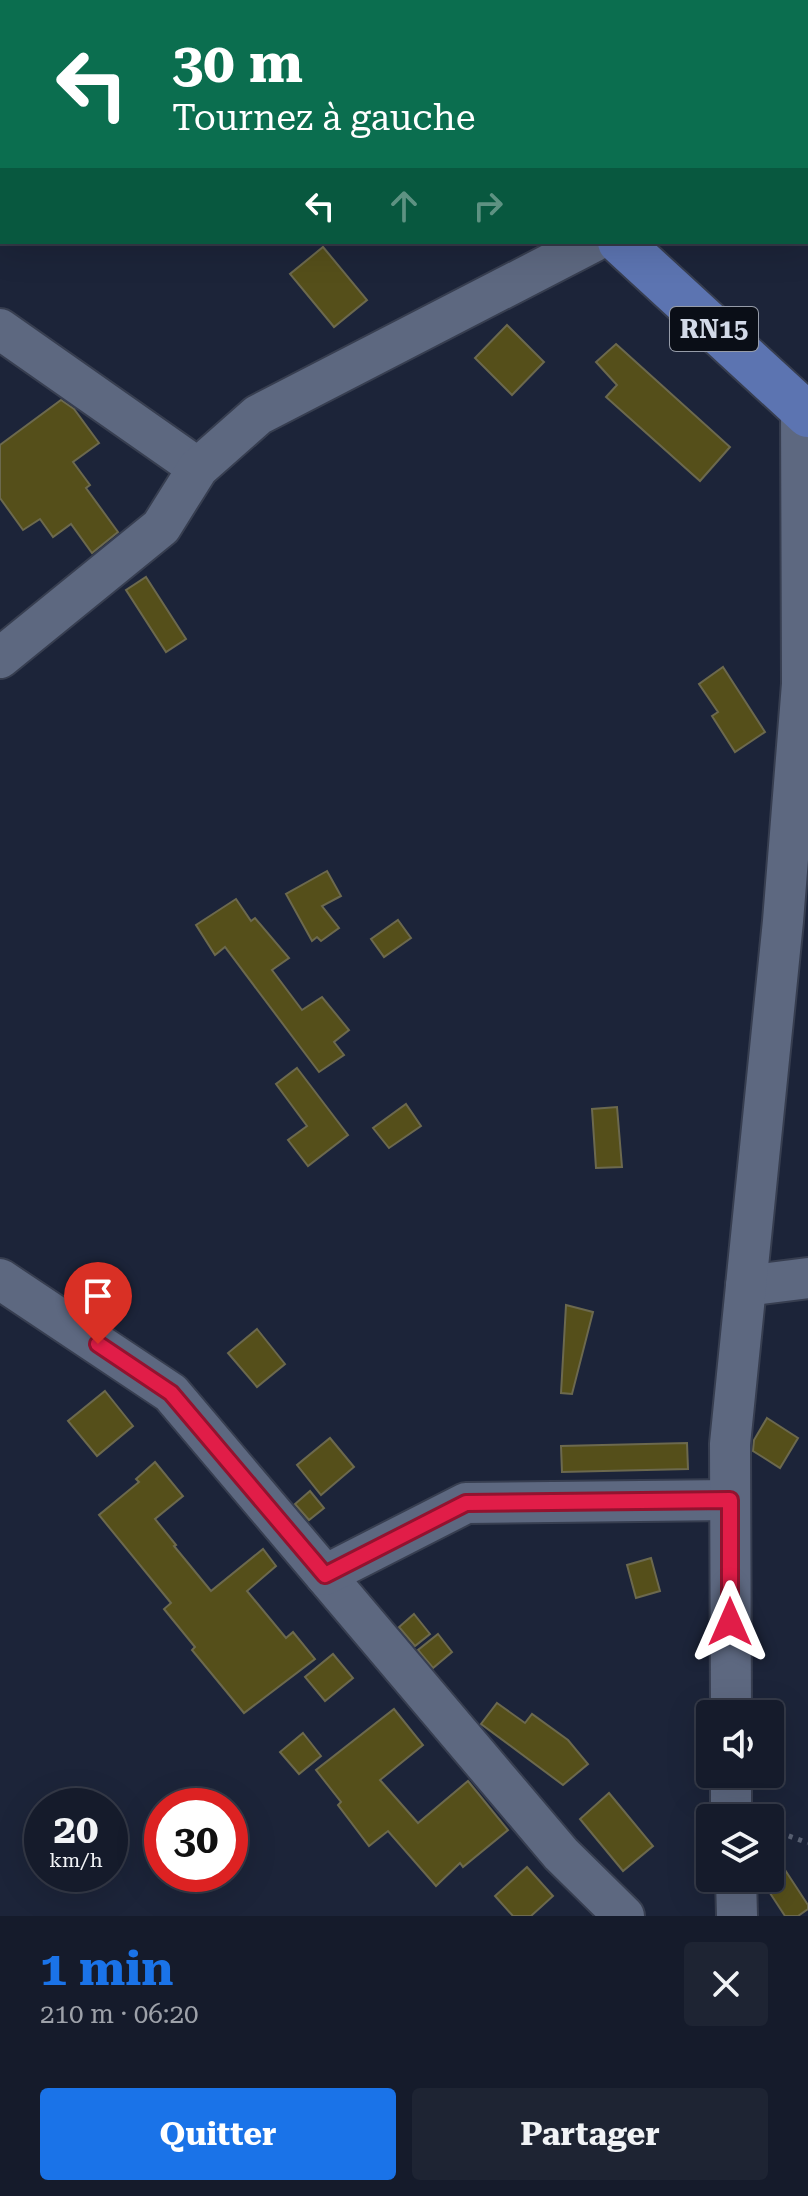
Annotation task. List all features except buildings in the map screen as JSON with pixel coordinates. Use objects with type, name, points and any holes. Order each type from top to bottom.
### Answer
[{"type":"main road","name":"RN15","points":[[622,244],[804,412]]},
{"type":"street","points":[[0,658],[161,527],[198,468],[258,415],[589,244]]},
{"type":"street","points":[[0,329],[198,468]]},
{"type":"street","points":[[731,1700],[730,1444],[781,936],[802,684],[804,412]]},
{"type":"street","points":[[746,1286],[808,1278]]},
{"type":"street","points":[[0,1279],[171,1393],[561,1854],[624,1916]]},
{"type":"street","points":[[325,1575],[466,1503],[730,1500]]},
{"type":"street","points":[[736,1892],[737,1916]]},
{"type":"path","points":[[784,1834],[808,1843]]},
{"type":"route","points":[[98,1344],[171,1393],[325,1575],[466,1503],[730,1500],[730,1622]]}]
